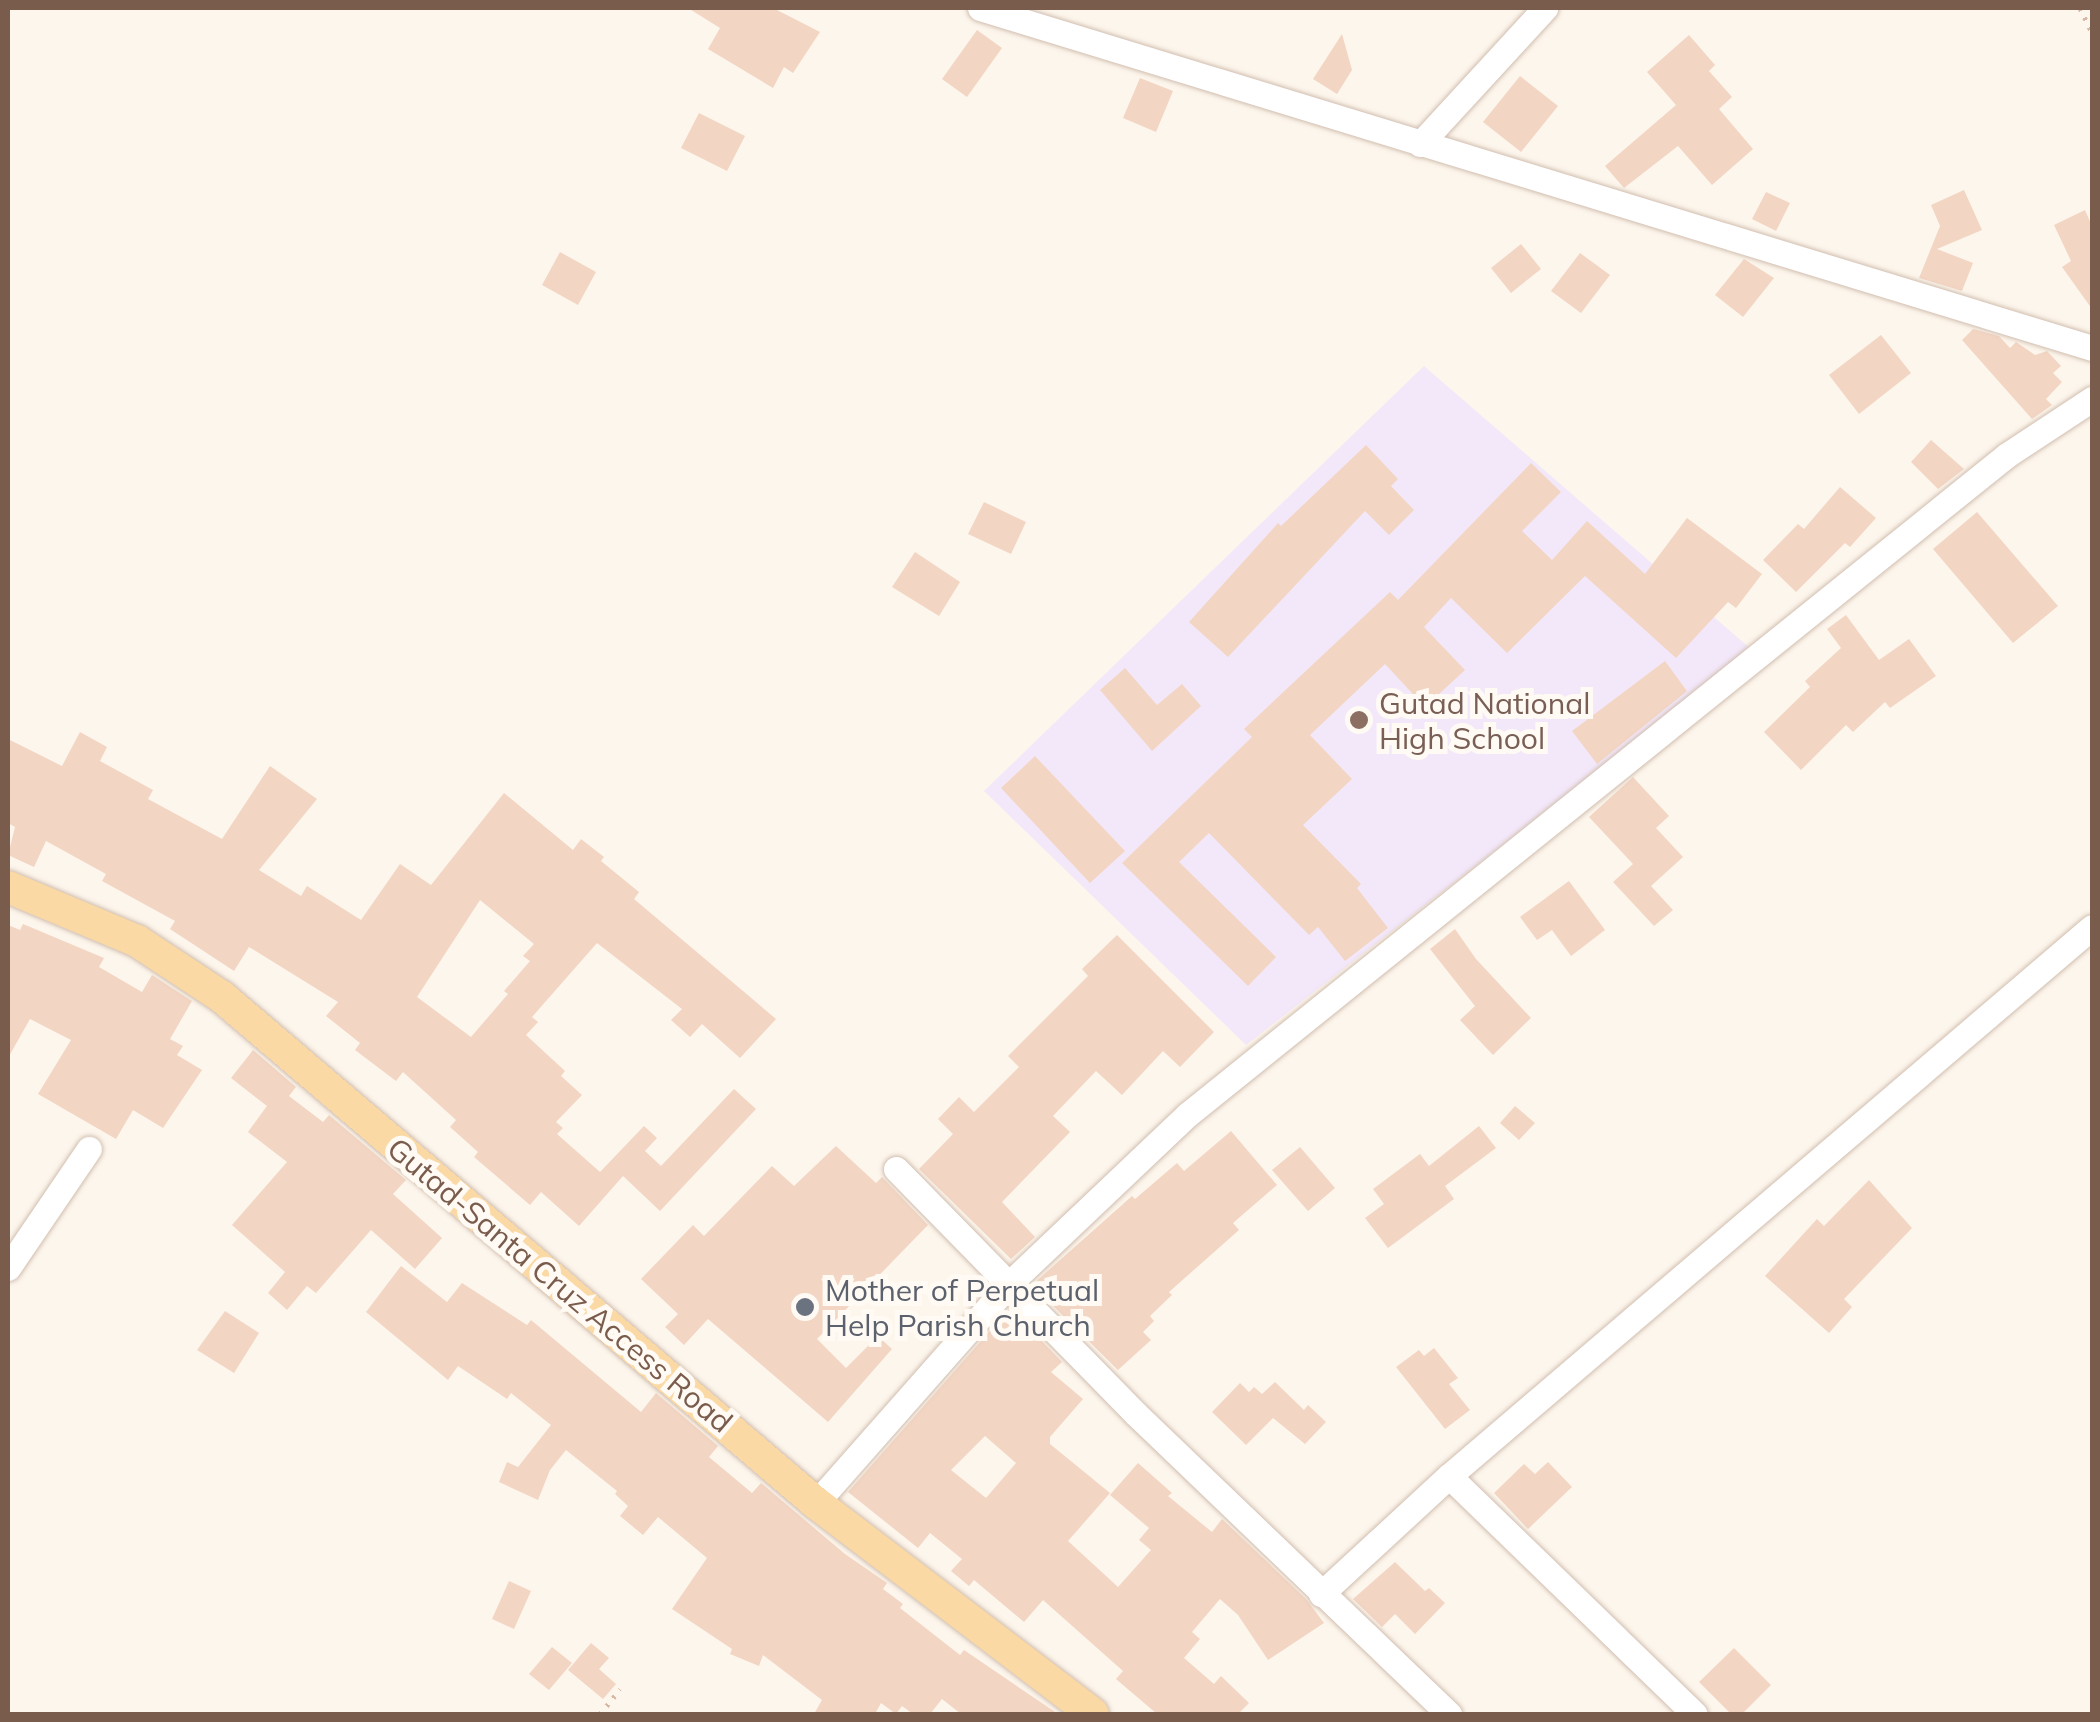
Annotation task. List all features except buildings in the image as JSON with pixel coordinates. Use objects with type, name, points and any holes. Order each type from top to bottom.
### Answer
[{"type":"main road","name":"Gutad-Santa Cruz Access Road","points":[[8,887],[137,941],[222,997],[816,1504],[1093,1714]]},
{"type":"street","points":[[980,8],[2092,348]]},
{"type":"street","points":[[1420,144],[1545,8]]},
{"type":"street","points":[[816,1504],[1011,1282],[1187,1115],[2007,456],[2092,399]]},
{"type":"street","points":[[1321,1594],[1449,1476],[2092,928]]},
{"type":"street","points":[[8,1268],[89,1149]]},
{"type":"street","points":[[896,1169],[1011,1282],[1136,1414],[1448,1714]]},
{"type":"street","points":[[1449,1476],[1695,1714]]},
{"type":"path","points":[[2080,8],[2092,33]]},
{"type":"path","points":[[600,1714],[620,1689]]},
{"type":"shaded area","name":"Gutad National High School","points":[[1424,366],[1752,650],[1246,1045],[984,791]]},
{"type":"place","name":"Gutad National High School","points":[[1359,720]]},
{"type":"place","name":"Mother of Perpetual Help Parish Church","points":[[805,1307]]}]
